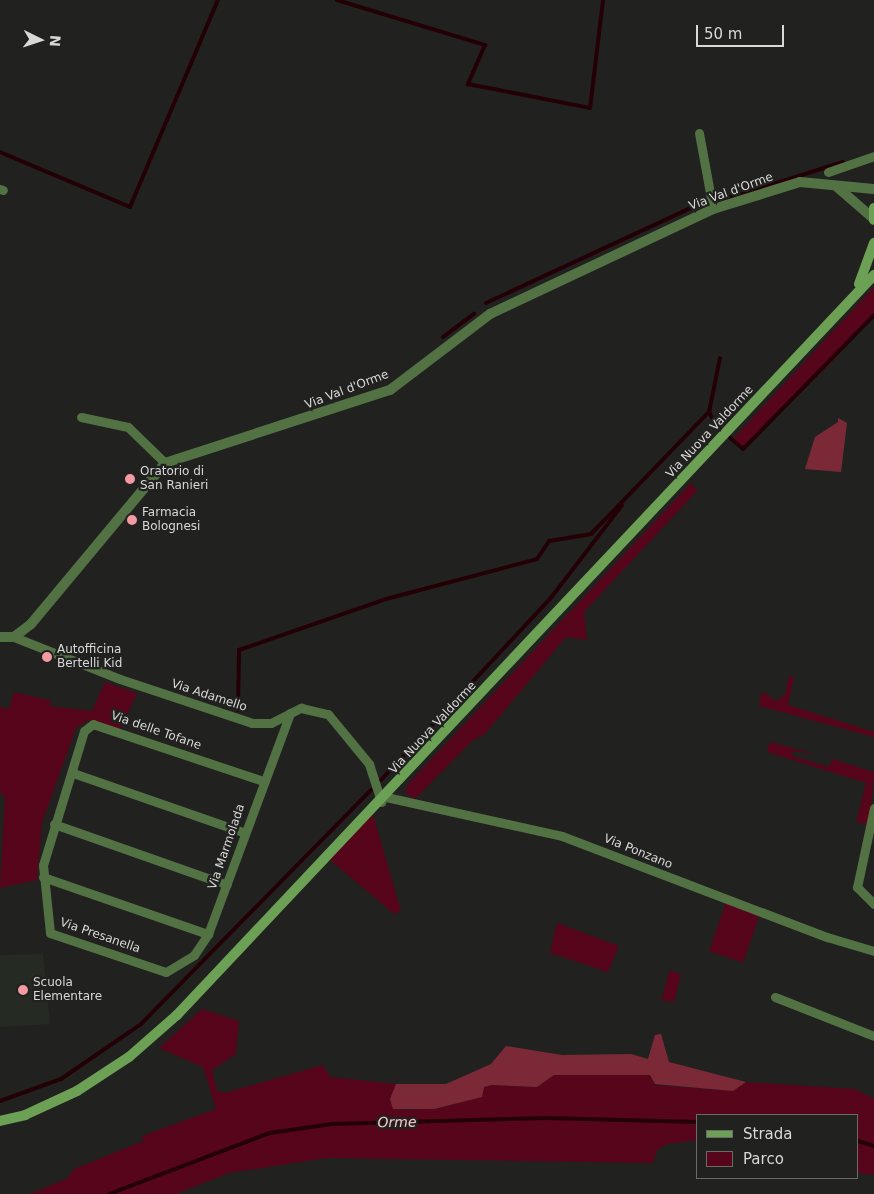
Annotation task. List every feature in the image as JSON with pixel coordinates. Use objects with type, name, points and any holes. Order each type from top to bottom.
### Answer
[{"type":"main road","points":[[874,208],[874,219]]},
{"type":"main road","name":"Via Nuova Valdorme","points":[[848,303],[866,274],[874,243]]},
{"type":"main road","name":"Via Nuova Valdorme","points":[[0,1121],[60,1099],[128,1057],[177,1016],[384,800],[874,275]]},
{"type":"street","points":[[699,133],[713,209]]},
{"type":"street","name":"Via Val d'Orme","points":[[165,463],[390,390],[490,314],[713,209],[800,182],[828,177],[874,156]]},
{"type":"street","points":[[828,177],[853,197],[874,219]]},
{"type":"street","name":"Via Val d'Orme","points":[[828,177],[874,189]]},
{"type":"street","points":[[0,638],[14,636],[31,624],[165,463],[128,427],[81,417]]},
{"type":"street","name":"Via Adamello","points":[[14,636],[120,679],[252,723],[271,723],[301,708],[328,714],[347,731],[370,764],[384,800]]},
{"type":"street","name":"Via Marmolada","points":[[166,972],[194,955],[208,934],[263,781],[290,713]]},
{"type":"street","name":"Via delle Tofane","points":[[54,824],[73,773],[84,731],[93,724],[263,781]]},
{"type":"street","points":[[73,773],[245,833]]},
{"type":"street","name":"Via Ponzano","points":[[384,800],[562,836],[827,937],[874,950]]},
{"type":"street","points":[[874,808],[858,881],[858,892],[874,904]]},
{"type":"street","points":[[54,824],[227,885]]},
{"type":"street","name":"Via Presanella","points":[[54,824],[43,877],[50,933],[166,972]]},
{"type":"street","points":[[43,877],[208,934]]},
{"type":"street","points":[[775,997],[874,1036]]},
{"type":"shaded area","points":[[838,418],[847,423],[841,472],[805,469],[815,437],[838,422]]},
{"type":"shaded area","name":"Scuola Elementare","points":[[43,954],[50,1024],[0,1027],[0,955]]},
{"type":"shaded area","points":[[661,1034],[669,1062],[746,1082],[733,1091],[655,1084],[650,1075],[554,1075],[537,1087],[492,1085],[484,1087],[482,1097],[434,1109],[393,1109],[390,1099],[396,1084],[446,1084],[491,1064],[506,1046],[562,1055],[631,1054],[648,1059],[655,1035]]},
{"type":"green space","points":[[874,287],[874,315],[831,363],[743,449],[731,441]]},
{"type":"green space","points":[[691,483],[697,491],[584,612],[587,640],[566,637],[484,735],[473,740],[415,799],[405,793],[408,784]]},
{"type":"green space","points":[[789,676],[794,677],[788,705],[874,732],[874,737],[759,706],[762,691],[776,701],[785,695]]},
{"type":"green space","points":[[105,682],[137,693],[120,730],[89,720],[76,728],[42,823],[37,880],[0,888],[5,797],[0,792],[0,707],[9,709],[14,692],[52,701],[49,706],[92,711]]},
{"type":"green space","points":[[770,742],[815,754],[794,751],[792,756],[829,767],[832,759],[874,772],[870,825],[856,822],[866,783],[767,752]]},
{"type":"green space","points":[[372,811],[401,911],[394,914],[328,858]]},
{"type":"green space","points":[[727,899],[761,911],[743,963],[709,951]]},
{"type":"green space","points":[[557,923],[619,946],[608,972],[550,953]]},
{"type":"green space","points":[[670,970],[681,974],[674,1002],[661,1000]]},
{"type":"green space","points":[[202,1009],[239,1021],[236,1054],[212,1070],[217,1091],[224,1093],[323,1065],[330,1077],[396,1084],[393,1109],[402,1110],[434,1109],[482,1097],[484,1087],[492,1085],[537,1087],[554,1075],[650,1075],[655,1085],[732,1091],[746,1082],[855,1089],[874,1099],[874,1175],[859,1173],[859,1114],[696,1114],[696,1140],[667,1144],[657,1150],[653,1163],[327,1158],[229,1173],[176,1194],[30,1194],[68,1178],[74,1169],[143,1141],[142,1136],[216,1109],[203,1067],[159,1048]]},
{"type":"waterway","points":[[0,152],[130,207],[218,0]]},
{"type":"waterway","points":[[337,0],[485,45],[468,84],[590,108],[603,0]]},
{"type":"waterway","points":[[716,202],[843,162]]},
{"type":"waterway","points":[[486,303],[695,206]]},
{"type":"waterway","points":[[443,337],[474,314]]},
{"type":"waterway","points":[[709,412],[716,426],[743,449],[874,315]]},
{"type":"waterway","points":[[238,710],[239,650],[386,599],[537,559],[549,541],[591,534],[709,412],[720,358]]},
{"type":"waterway","points":[[381,780],[550,599],[622,505]]},
{"type":"waterway","points":[[0,1101],[61,1079],[141,1024],[371,790]]},
{"type":"waterway","name":"Orme","points":[[109,1194],[270,1133],[331,1124],[547,1118],[696,1122]]},
{"type":"waterway","name":"Orme","points":[[859,1141],[874,1146]]},
{"type":"place","name":"Oratorio di San Ranieri","points":[[130,479]]},
{"type":"place","name":"Farmacia Bolognesi","points":[[132,520]]},
{"type":"place","name":"Autofficina Bertelli Kid","points":[[47,657]]},
{"type":"place","name":"Scuola Elementare","points":[[23,990]]}]
